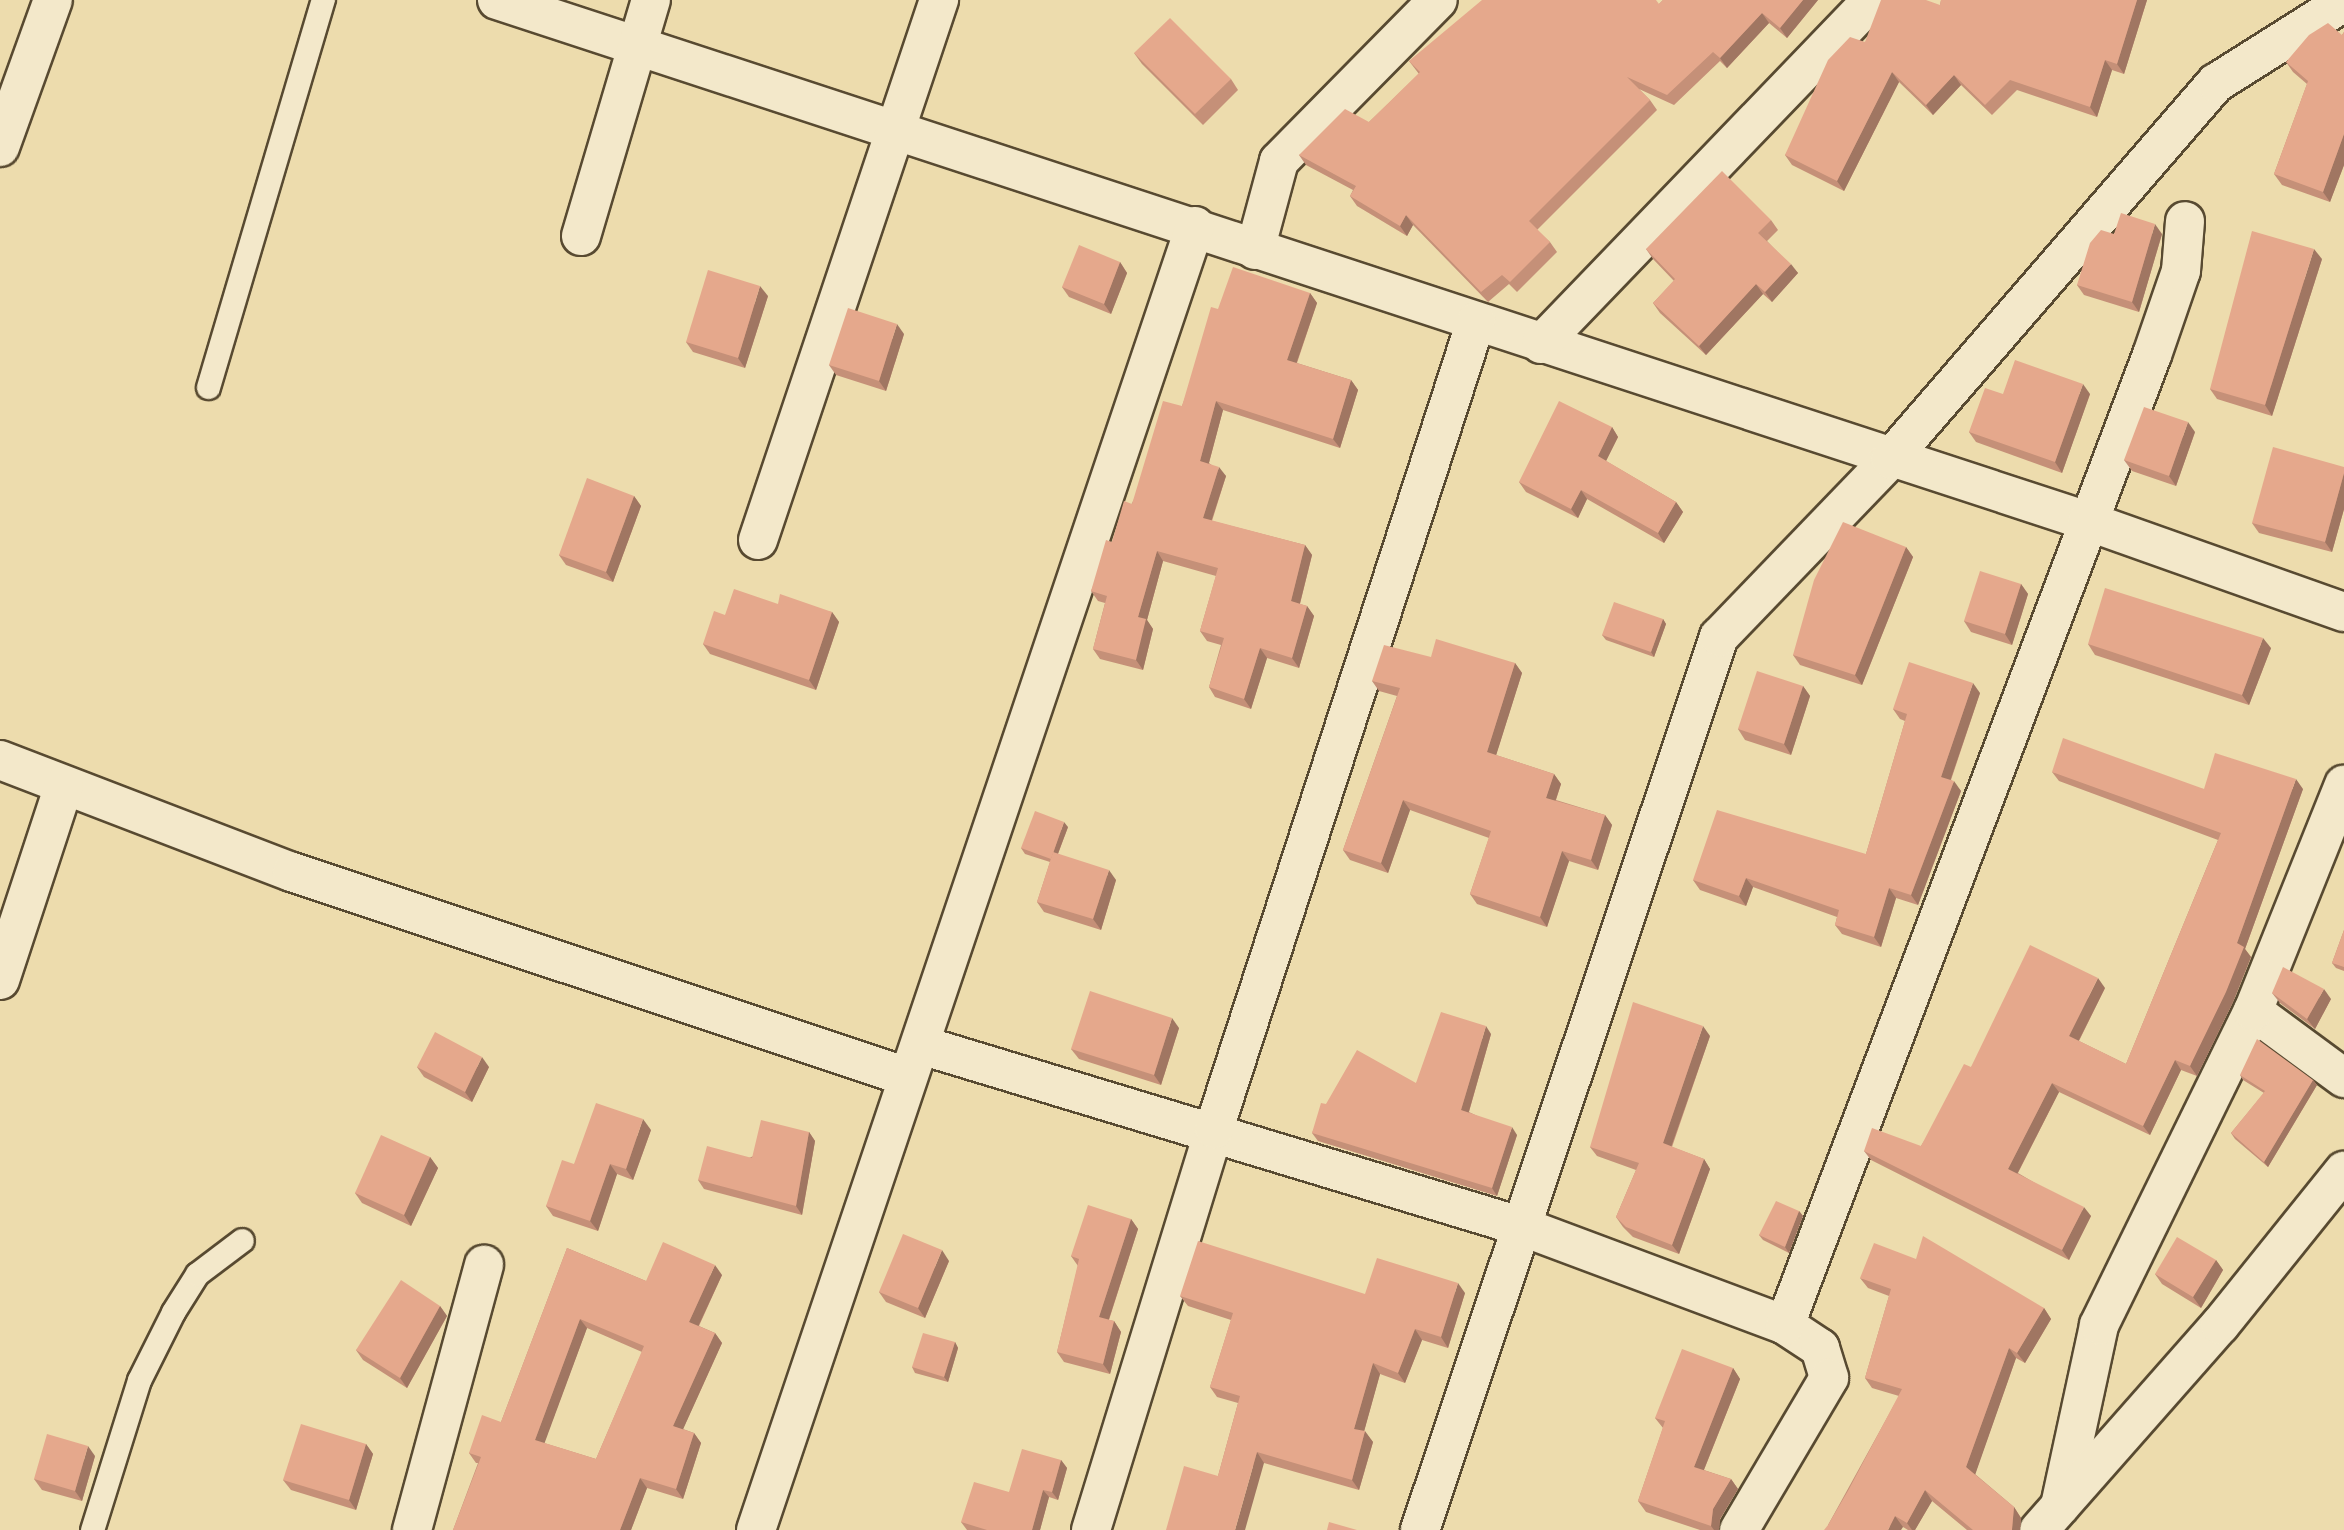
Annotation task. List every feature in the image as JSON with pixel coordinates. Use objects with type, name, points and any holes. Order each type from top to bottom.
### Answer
[{"type":"street","points":[[0,147],[53,0]]},
{"type":"street","points":[[497,0],[1195,226],[1255,250],[2087,521],[2344,612]]},
{"type":"street","points":[[581,236],[651,0]]},
{"type":"street","points":[[758,540],[939,0]]},
{"type":"street","points":[[1255,250],[1279,161],[1438,0]]},
{"type":"street","points":[[1541,344],[1872,0]]},
{"type":"street","points":[[1420,1530],[1719,637],[1890,459],[2217,83],[2344,2]]},
{"type":"street","points":[[1785,1325],[2180,271],[2185,221]]},
{"type":"street","points":[[756,1530],[1195,226]]},
{"type":"street","points":[[1091,1530],[1214,1129],[1476,321]]},
{"type":"street","points":[[0,760],[292,872],[914,1061],[1214,1129],[1523,1227],[1785,1325],[1820,1348],[1829,1378],[1739,1530]]},
{"type":"street","points":[[0,980],[64,785]]},
{"type":"street","points":[[2050,1518],[2099,1325],[2253,1011],[2344,785]]},
{"type":"street","points":[[2253,1011],[2344,1078]]},
{"type":"street","points":[[2050,1518],[2220,1325],[2344,1171]]},
{"type":"street","points":[[412,1530],[484,1265]]},
{"type":"lane","points":[[208,387],[323,0]]},
{"type":"lane","points":[[92,1530],[139,1380],[173,1312],[197,1274],[242,1240]]},
{"type":"building","points":[[1482,0],[1656,0],[1659,4],[1663,0],[1803,0],[1780,28],[1762,13],[1720,58],[1713,52],[1667,95],[1627,77],[1650,100],[1529,221],[1550,242],[1510,282],[1502,275],[1481,292],[1406,215],[1400,226],[1350,196],[1356,186],[1299,155],[1345,109],[1369,122],[1420,72],[1409,61]]},
{"type":"building","points":[[1881,0],[1926,0],[1940,5],[1941,0],[2137,0],[2117,64],[2105,60],[2090,107],[2010,80],[1985,105],[1954,75],[1926,105],[1892,72],[1837,181],[1785,155],[1828,60],[1850,37],[1865,42]]},
{"type":"building","points":[[1170,18],[1231,79],[1195,114],[1134,53]]},
{"type":"building","points":[[2328,23],[2342,35],[2344,32],[2344,134],[2323,192],[2274,174],[2308,81],[2286,62],[2309,35]]},
{"type":"building","points":[[1722,171],[1771,220],[1758,233],[1791,264],[1765,292],[1756,284],[1699,346],[1653,303],[1675,279],[1646,249]]},
{"type":"building","points":[[2121,213],[2155,224],[2132,302],[2077,285],[2090,243],[2101,230],[2114,234]]},
{"type":"building","points":[[2252,231],[2314,249],[2265,405],[2210,389]]},
{"type":"building","points":[[1079,245],[1120,262],[1104,304],[1062,287]]},
{"type":"building","points":[[1233,267],[1310,293],[1287,360],[1351,380],[1333,439],[1216,401],[1200,461],[1219,467],[1203,518],[1305,545],[1291,601],[1307,606],[1292,658],[1260,648],[1244,699],[1209,687],[1224,638],[1200,631],[1218,568],[1157,551],[1138,617],[1146,619],[1136,660],[1093,649],[1107,596],[1091,591],[1106,540],[1112,542],[1124,501],[1132,504],[1163,401],[1182,406],[1211,307],[1218,309]]},
{"type":"building","points":[[708,270],[760,286],[738,358],[686,342]]},
{"type":"building","points":[[848,308],[897,324],[879,381],[829,365]]},
{"type":"building","points":[[2015,360],[2083,384],[2055,462],[1969,432],[1985,388],[2003,394]]},
{"type":"building","points":[[1559,401],[1612,427],[1598,456],[1676,502],[1658,533],[1581,490],[1571,509],[1519,482]]},
{"type":"building","points":[[2144,407],[2188,422],[2169,476],[2124,460]]},
{"type":"building","points":[[2273,447],[2344,467],[2325,542],[2252,523]]},
{"type":"building","points":[[587,478],[634,496],[606,572],[559,555]]},
{"type":"building","points":[[1843,522],[1906,547],[1855,675],[1793,655],[1814,580]]},
{"type":"building","points":[[1980,571],[2021,584],[2005,634],[1964,621]]},
{"type":"building","points":[[2105,588],[2263,638],[2242,695],[2088,644]]},
{"type":"building","points":[[734,589],[778,604],[780,594],[832,612],[809,680],[703,644],[714,611],[725,615]]},
{"type":"building","points":[[1614,602],[1663,619],[1651,652],[1602,635]]},
{"type":"building","points":[[1436,639],[1515,663],[1487,752],[1554,774],[1546,798],[1605,815],[1591,860],[1562,851],[1540,917],[1470,894],[1491,831],[1403,800],[1381,863],[1343,850],[1400,688],[1372,681],[1384,645],[1431,657]]},
{"type":"building","points":[[1909,662],[1973,683],[1941,777],[1954,781],[1911,895],[1889,888],[1874,937],[1835,925],[1839,910],[1746,878],[1739,896],[1693,880],[1717,810],[1866,854],[1907,714],[1893,709]]},
{"type":"building","points":[[1757,671],[1803,686],[1784,744],[1738,729]]},
{"type":"building","points":[[2063,738],[2204,789],[2215,753],[2296,779],[2237,943],[2244,947],[2226,992],[2190,1066],[2175,1060],[2143,1126],[2052,1083],[2008,1169],[2084,1207],[2062,1250],[1864,1151],[1872,1128],[1921,1146],[1964,1064],[1971,1067],[2030,945],[2098,978],[2069,1036],[2126,1064],[2221,833],[2052,772]]},
{"type":"building","points":[[1035,811],[1064,822],[1051,859],[1021,848]]},
{"type":"building","points":[[1053,852],[1109,870],[1093,919],[1037,902]]},
{"type":"building","points":[[2344,930],[2344,967],[2332,963]]},
{"type":"building","points":[[2283,967],[2324,989],[2307,1019],[2272,993]]},
{"type":"building","points":[[1090,991],[1172,1018],[1154,1075],[1071,1049]]},
{"type":"building","points":[[1633,1002],[1703,1026],[1663,1143],[1704,1159],[1672,1245],[1626,1227],[1616,1217],[1639,1163],[1590,1147]]},
{"type":"building","points":[[1441,1012],[1486,1026],[1461,1110],[1512,1127],[1492,1188],[1312,1133],[1321,1103],[1326,1104],[1357,1050],[1416,1083]]},
{"type":"building","points":[[435,1032],[482,1057],[465,1092],[417,1067]]},
{"type":"building","points":[[2257,1039],[2313,1080],[2264,1162],[2231,1133],[2265,1091],[2240,1075]]},
{"type":"building","points":[[596,1103],[643,1119],[626,1169],[610,1164],[590,1221],[546,1206],[562,1160],[574,1164]]},
{"type":"building","points":[[761,1120],[809,1132],[796,1206],[698,1180],[707,1146],[752,1158]]},
{"type":"building","points":[[381,1135],[430,1157],[404,1215],[355,1193]]},
{"type":"building","points":[[1776,1201],[1799,1211],[1785,1247],[1759,1235]]},
{"type":"building","points":[[1088,1205],[1131,1219],[1099,1317],[1114,1321],[1103,1364],[1057,1352],[1079,1259],[1071,1256]]},
{"type":"building","points":[[903,1234],[942,1250],[918,1308],[879,1292]]},
{"type":"building","points":[[1923,1236],[2044,1308],[2017,1353],[2009,1348],[1966,1467],[2014,1507],[2012,1530],[1973,1530],[1925,1490],[1907,1523],[1895,1516],[1888,1530],[1824,1530],[1902,1389],[1865,1378],[1891,1289],[1860,1278],[1874,1243],[1916,1259]]},
{"type":"building","points":[[2177,1237],[2216,1260],[2193,1297],[2155,1274]]},
{"type":"building","points":[[1198,1241],[1365,1294],[1377,1258],[1458,1283],[1441,1337],[1415,1329],[1398,1373],[1373,1363],[1354,1429],[1365,1431],[1352,1480],[1257,1452],[1235,1530],[1166,1530],[1184,1466],[1218,1476],[1240,1396],[1210,1387],[1233,1313],[1180,1296]]},
{"type":"building","points":[[663,1242],[715,1265],[689,1322],[715,1333],[673,1426],[694,1433],[676,1489],[640,1478],[620,1530],[453,1530],[481,1457],[469,1453],[482,1415],[501,1422],[567,1248],[646,1281]],"holes":[[[580,1319],[644,1346],[596,1459],[535,1440]]]},
{"type":"building","points":[[401,1280],[440,1306],[400,1378],[356,1350]]},
{"type":"building","points":[[923,1333],[955,1342],[944,1377],[912,1367]]},
{"type":"building","points":[[1682,1349],[1733,1368],[1694,1467],[1731,1479],[1713,1509],[1711,1526],[1638,1501],[1665,1421],[1655,1418]]},
{"type":"building","points":[[301,1424],[366,1444],[349,1500],[283,1480]]},
{"type":"building","points":[[47,1434],[88,1446],[75,1491],[34,1479]]},
{"type":"building","points":[[1022,1449],[1061,1460],[1052,1492],[1043,1490],[1032,1530],[987,1530],[961,1522],[974,1482],[1009,1492]]},
{"type":"building","points":[[1329,1522],[1357,1530],[1327,1530]]}]
